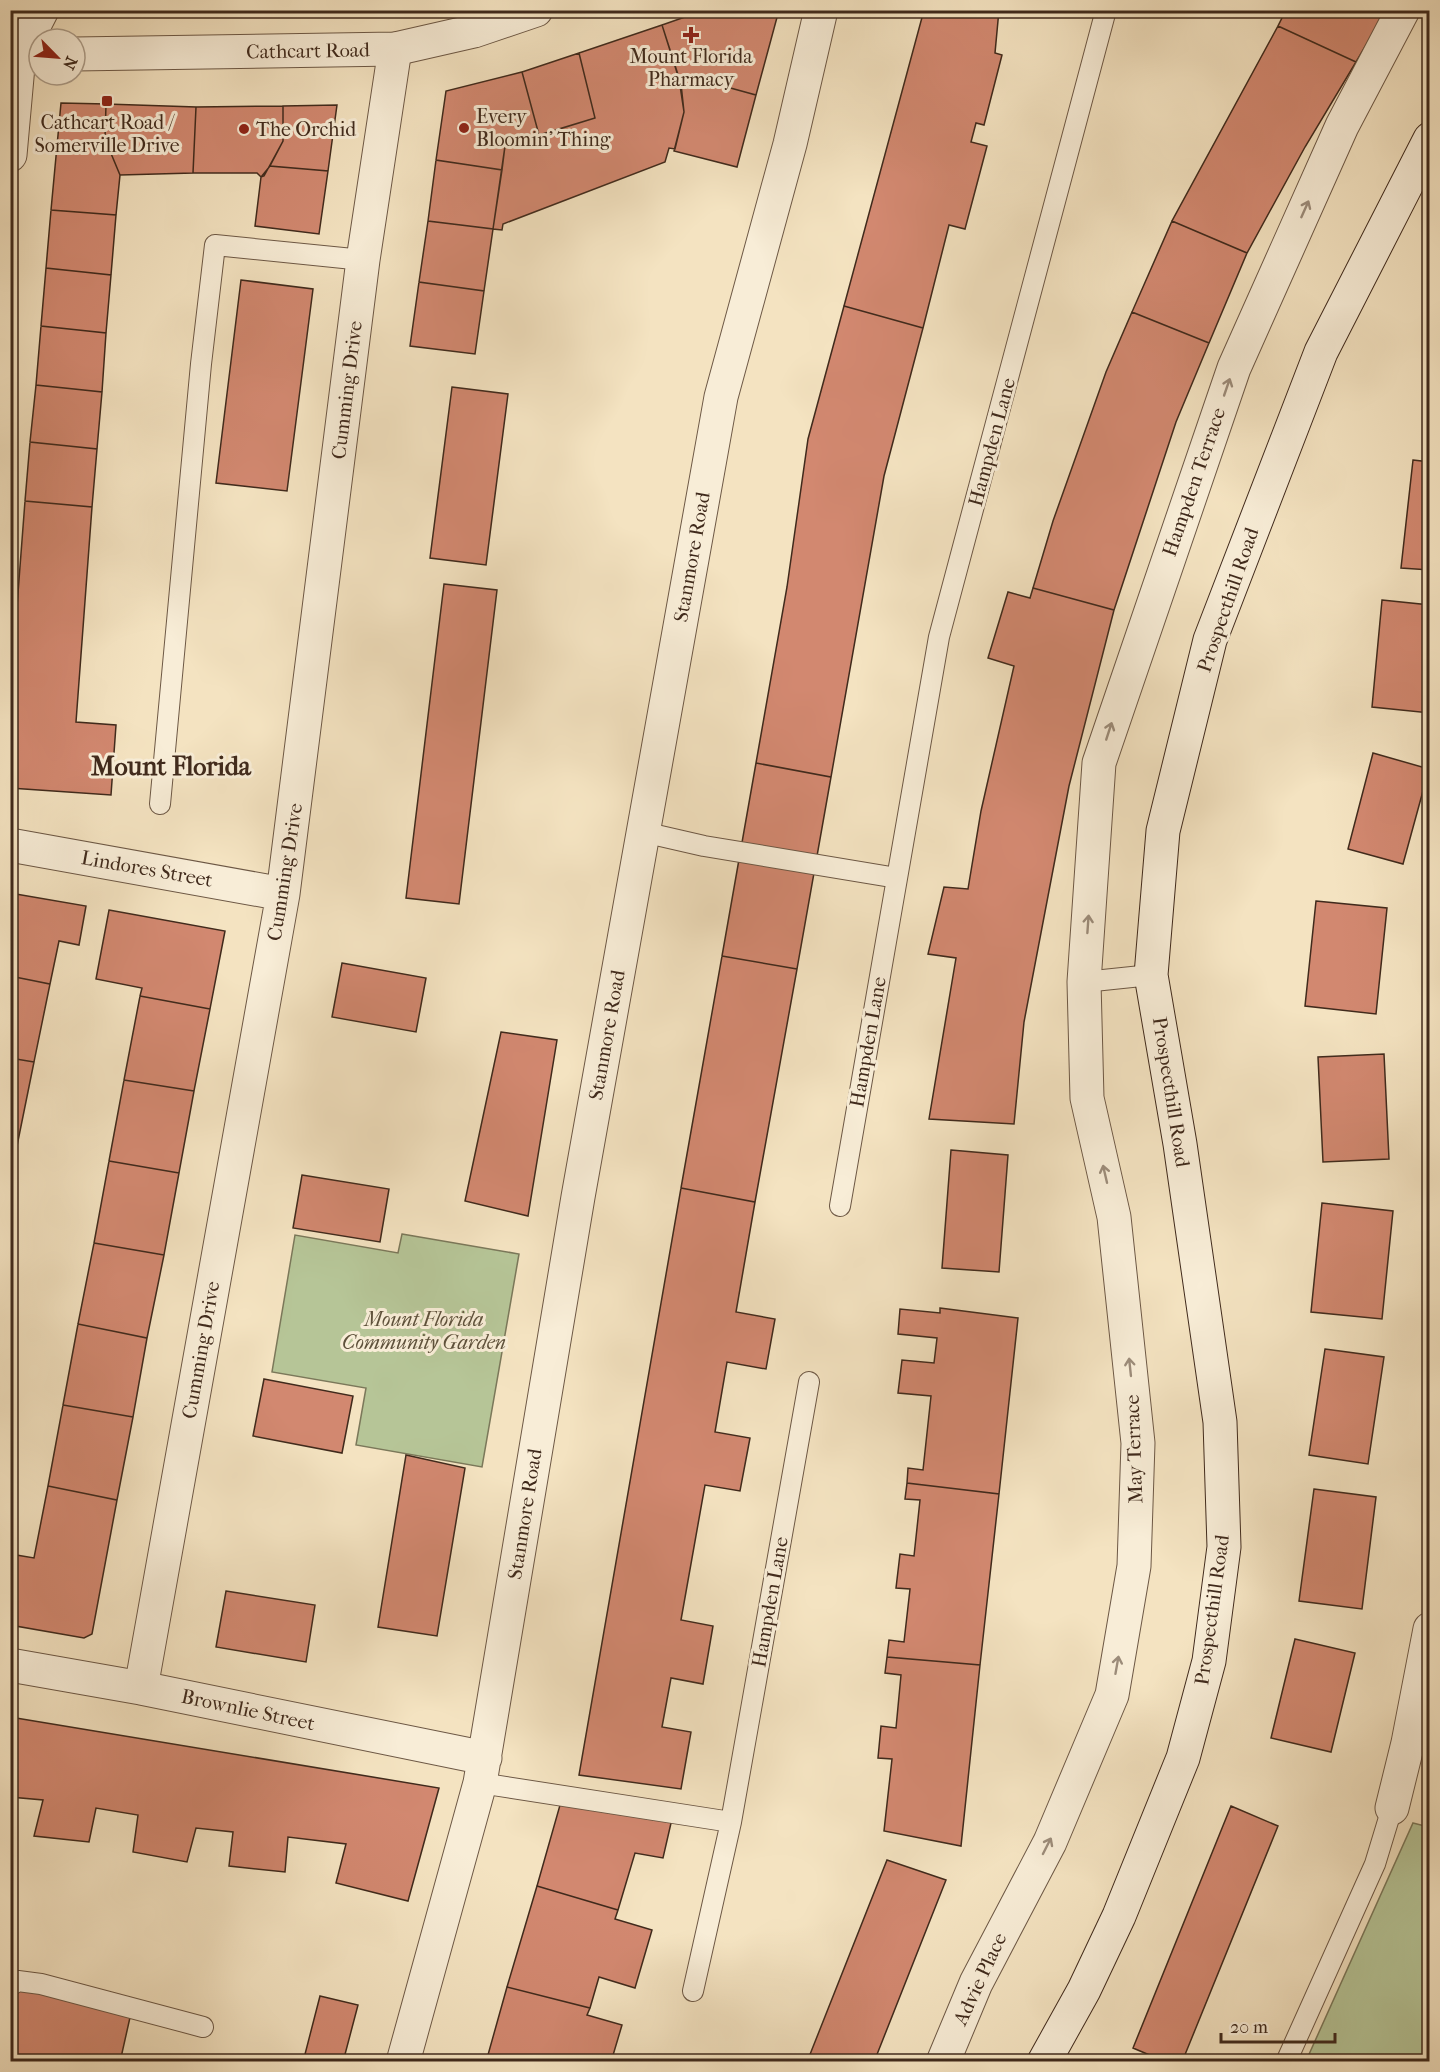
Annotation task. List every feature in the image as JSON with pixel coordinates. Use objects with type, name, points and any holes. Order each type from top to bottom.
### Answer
[{"type":"street","points":[[10,155],[23,54],[42,10]]},
{"type":"street","name":"Cathcart Road","points":[[87,54],[395,50],[474,31],[536,10]]},
{"type":"street","name":"Stanmore Road","points":[[403,2061],[482,1771],[578,1197],[721,397],[789,144],[821,10]]},
{"type":"street","name":"Hampden Terrace","points":[[1084,982],[1099,763],[1234,368],[1342,126],[1403,10]]},
{"type":"street","name":"Cumming Drive","points":[[141,1688],[283,894],[363,260],[395,50]]},
{"type":"street","name":"Prospecthill Road","points":[[1044,2061],[1084,1990],[1119,1916],[1183,1758],[1209,1661],[1224,1547],[1220,1422],[1180,1144],[1151,975],[1163,831],[1210,640],[1321,352],[1430,139]]},
{"type":"street","name":"Lindores Street","points":[[10,845],[283,894]]},
{"type":"street","name":"May Terrace","points":[[1020,1898],[1050,1842],[1112,1695],[1134,1566],[1138,1443],[1114,1217],[1087,1098],[1084,982]]},
{"type":"street","points":[[1392,1808],[1408,1743],[1430,1629]]},
{"type":"street","name":"Brownlie Street","points":[[10,1665],[141,1688],[482,1771]]},
{"type":"street","name":"Advie Place","points":[[943,2061],[976,1983],[1020,1898]]},
{"type":"lane","name":"Hampden Lane","points":[[840,1206],[939,637],[1106,10]]},
{"type":"lane","points":[[160,804],[200,375],[215,245],[363,260]]},
{"type":"lane","points":[[643,832],[704,846],[897,878]]},
{"type":"lane","points":[[1084,982],[1151,975]]},
{"type":"lane","name":"Hampden Lane","points":[[693,1990],[731,1822],[808,1382]]},
{"type":"lane","points":[[482,1771],[731,1822]]},
{"type":"lane","points":[[1286,2061],[1375,1863],[1392,1808]]},
{"type":"lane","points":[[10,1986],[18,1981],[41,1984],[203,2027]]},
{"type":"green space","name":"Mount Florida Community Garden","points":[[402,1234],[519,1254],[482,1467],[356,1445],[366,1388],[272,1372],[295,1235],[398,1253]]},
{"type":"green space","points":[[1413,1823],[1429,1827],[1429,2061],[1306,2061]]},
{"type":"building","points":[[705,10],[779,10],[756,95],[687,76],[679,79],[662,25]]},
{"type":"building","points":[[924,10],[999,10],[995,53],[1002,55],[984,125],[976,123],[971,142],[987,146],[965,229],[949,225],[923,328],[844,306]]},
{"type":"building","points":[[1286,10],[1387,10],[1356,62],[1278,26]]},
{"type":"building","points":[[662,25],[681,84],[684,112],[675,149],[669,148],[665,162],[503,224],[502,230],[493,229],[505,146],[595,118],[579,53]]},
{"type":"building","points":[[1278,26],[1356,62],[1305,147],[1247,253],[1172,221]]},
{"type":"building","points":[[579,53],[595,118],[539,135],[522,72]]},
{"type":"building","points":[[522,72],[539,135],[505,146],[502,170],[436,160],[446,91]]},
{"type":"building","points":[[687,76],[756,95],[737,167],[674,151],[684,112],[679,79]]},
{"type":"building","points":[[61,103],[106,104],[105,139],[120,175],[116,215],[51,210]]},
{"type":"building","points":[[106,104],[196,107],[193,173],[120,175],[105,139]]},
{"type":"building","points":[[337,105],[328,171],[270,166],[283,141],[283,106]]},
{"type":"building","points":[[283,106],[283,141],[264,176],[261,177],[257,173],[193,173],[196,107]]},
{"type":"building","points":[[436,160],[502,170],[493,229],[428,221]]},
{"type":"building","points":[[270,166],[328,171],[319,234],[255,226],[261,177]]},
{"type":"building","points":[[51,210],[116,215],[111,275],[46,268]]},
{"type":"building","points":[[428,221],[493,229],[484,291],[419,282]]},
{"type":"building","points":[[1172,221],[1247,253],[1209,343],[1132,312]]},
{"type":"building","points":[[46,268],[111,275],[106,333],[41,326]]},
{"type":"building","points":[[241,280],[313,289],[287,491],[216,483]]},
{"type":"building","points":[[419,282],[484,291],[475,354],[410,346]]},
{"type":"building","points":[[844,306],[923,328],[884,476],[831,777],[756,763],[787,587],[808,439]]},
{"type":"building","points":[[1132,312],[1209,343],[1176,422],[1114,610],[1033,588],[1053,521],[1106,372]]},
{"type":"building","points":[[41,326],[106,333],[102,392],[36,385]]},
{"type":"building","points":[[1430,366],[1430,423],[1424,422]]},
{"type":"building","points":[[36,385],[102,392],[97,449],[30,442]]},
{"type":"building","points":[[452,387],[508,394],[486,565],[430,558]]},
{"type":"building","points":[[30,442],[97,449],[92,507],[25,501]]},
{"type":"building","points":[[1413,460],[1430,462],[1430,570],[1401,568]]},
{"type":"building","points":[[25,501],[92,507],[76,722],[116,725],[111,795],[10,788],[10,698]]},
{"type":"building","points":[[444,584],[497,590],[459,904],[406,898]]},
{"type":"building","points":[[1033,588],[1114,610],[1069,786],[1024,1022],[1014,1124],[929,1119],[956,958],[928,954],[944,887],[968,889],[981,811],[1014,666],[988,658],[1008,592],[1030,598]]},
{"type":"building","points":[[1382,600],[1430,605],[1430,713],[1372,707]]},
{"type":"building","points":[[1373,753],[1429,769],[1403,864],[1348,849]]},
{"type":"building","points":[[756,763],[831,777],[797,969],[722,956]]},
{"type":"building","points":[[10,893],[86,906],[79,945],[59,941],[50,984],[10,976]]},
{"type":"building","points":[[1316,901],[1387,908],[1376,1014],[1305,1006]]},
{"type":"building","points":[[109,910],[225,931],[210,1009],[140,996],[142,988],[96,979]]},
{"type":"building","points":[[722,956],[797,969],[755,1202],[681,1188]]},
{"type":"building","points":[[342,963],[426,978],[416,1032],[332,1017]]},
{"type":"building","points":[[10,976],[50,984],[34,1062],[10,1058]]},
{"type":"building","points":[[140,996],[210,1009],[194,1091],[124,1080]]},
{"type":"building","points":[[501,1032],[557,1040],[528,1216],[465,1201]]},
{"type":"building","points":[[1384,1054],[1389,1159],[1323,1162],[1318,1057]]},
{"type":"building","points":[[10,1058],[34,1062],[18,1141],[10,1139]]},
{"type":"building","points":[[124,1080],[194,1091],[179,1173],[109,1161]]},
{"type":"building","points":[[10,1139],[18,1141],[10,1180]]},
{"type":"building","points":[[951,1150],[1008,1155],[999,1272],[942,1268]]},
{"type":"building","points":[[109,1161],[179,1173],[164,1255],[94,1243]]},
{"type":"building","points":[[302,1175],[389,1189],[380,1242],[293,1228]]},
{"type":"building","points":[[681,1188],[755,1202],[736,1312],[775,1319],[766,1369],[727,1362],[715,1432],[750,1438],[740,1491],[705,1485],[681,1620],[713,1626],[703,1684],[671,1678],[662,1727],[691,1732],[681,1789],[579,1775]]},
{"type":"building","points":[[1322,1203],[1393,1211],[1382,1319],[1311,1312]]},
{"type":"building","points":[[94,1243],[164,1255],[147,1338],[78,1324]]},
{"type":"building","points":[[940,1308],[1018,1318],[999,1494],[907,1483],[908,1468],[923,1470],[931,1396],[898,1393],[902,1360],[934,1363],[937,1338],[898,1334],[900,1309],[940,1313]]},
{"type":"building","points":[[78,1324],[147,1338],[133,1417],[63,1405]]},
{"type":"building","points":[[1325,1349],[1384,1357],[1368,1464],[1309,1455]]},
{"type":"building","points":[[264,1379],[353,1396],[342,1453],[253,1436]]},
{"type":"building","points":[[63,1405],[133,1417],[117,1500],[48,1486]]},
{"type":"building","points":[[406,1455],[465,1468],[437,1636],[378,1627]]},
{"type":"building","points":[[907,1483],[999,1494],[980,1665],[887,1657],[889,1640],[904,1642],[910,1589],[896,1588],[900,1554],[914,1556],[920,1500],[905,1499]]},
{"type":"building","points":[[48,1486],[117,1500],[92,1634],[84,1638],[10,1625],[10,1554],[34,1558]]},
{"type":"building","points":[[1314,1489],[1376,1497],[1362,1609],[1299,1601]]},
{"type":"building","points":[[226,1591],[315,1605],[306,1662],[216,1647]]},
{"type":"building","points":[[1295,1639],[1355,1653],[1331,1752],[1271,1738]]},
{"type":"building","points":[[887,1657],[980,1665],[961,1846],[884,1831],[892,1759],[878,1758],[881,1726],[896,1728],[901,1675],[885,1673]]},
{"type":"building","points":[[10,1717],[439,1788],[408,1901],[336,1883],[346,1844],[288,1837],[285,1872],[229,1866],[233,1832],[196,1828],[187,1862],[133,1852],[138,1815],[96,1808],[89,1842],[34,1836],[43,1800],[10,1797]]},
{"type":"building","points":[[564,1791],[674,1810],[663,1858],[635,1853],[618,1910],[537,1886]]},
{"type":"building","points":[[1231,1806],[1278,1826],[1182,2062],[1166,2062],[1133,2048]]},
{"type":"building","points":[[887,1860],[946,1880],[874,2062],[807,2062]]},
{"type":"building","points":[[537,1886],[618,1910],[615,1919],[652,1930],[635,1988],[599,1977],[590,2008],[507,1987]]},
{"type":"building","points":[[507,1987],[590,2008],[587,2015],[622,2025],[611,2062],[486,2062]]},
{"type":"building","points":[[18,1988],[131,2013],[120,2062],[10,2062],[10,2022]]},
{"type":"building","points":[[320,1996],[358,2005],[343,2062],[303,2062]]},
{"type":"place","name":"Mount Florida Pharmacy","points":[[691,35]]},
{"type":"place","name":"Cathcart Road / Somerville Drive","points":[[107,101]]},
{"type":"place","name":"Every Bloomin' Thing","points":[[464,128]]},
{"type":"place","name":"The Orchid","points":[[244,129]]},
{"type":"district","name":"Mount Florida","points":[[171,766]]}]
